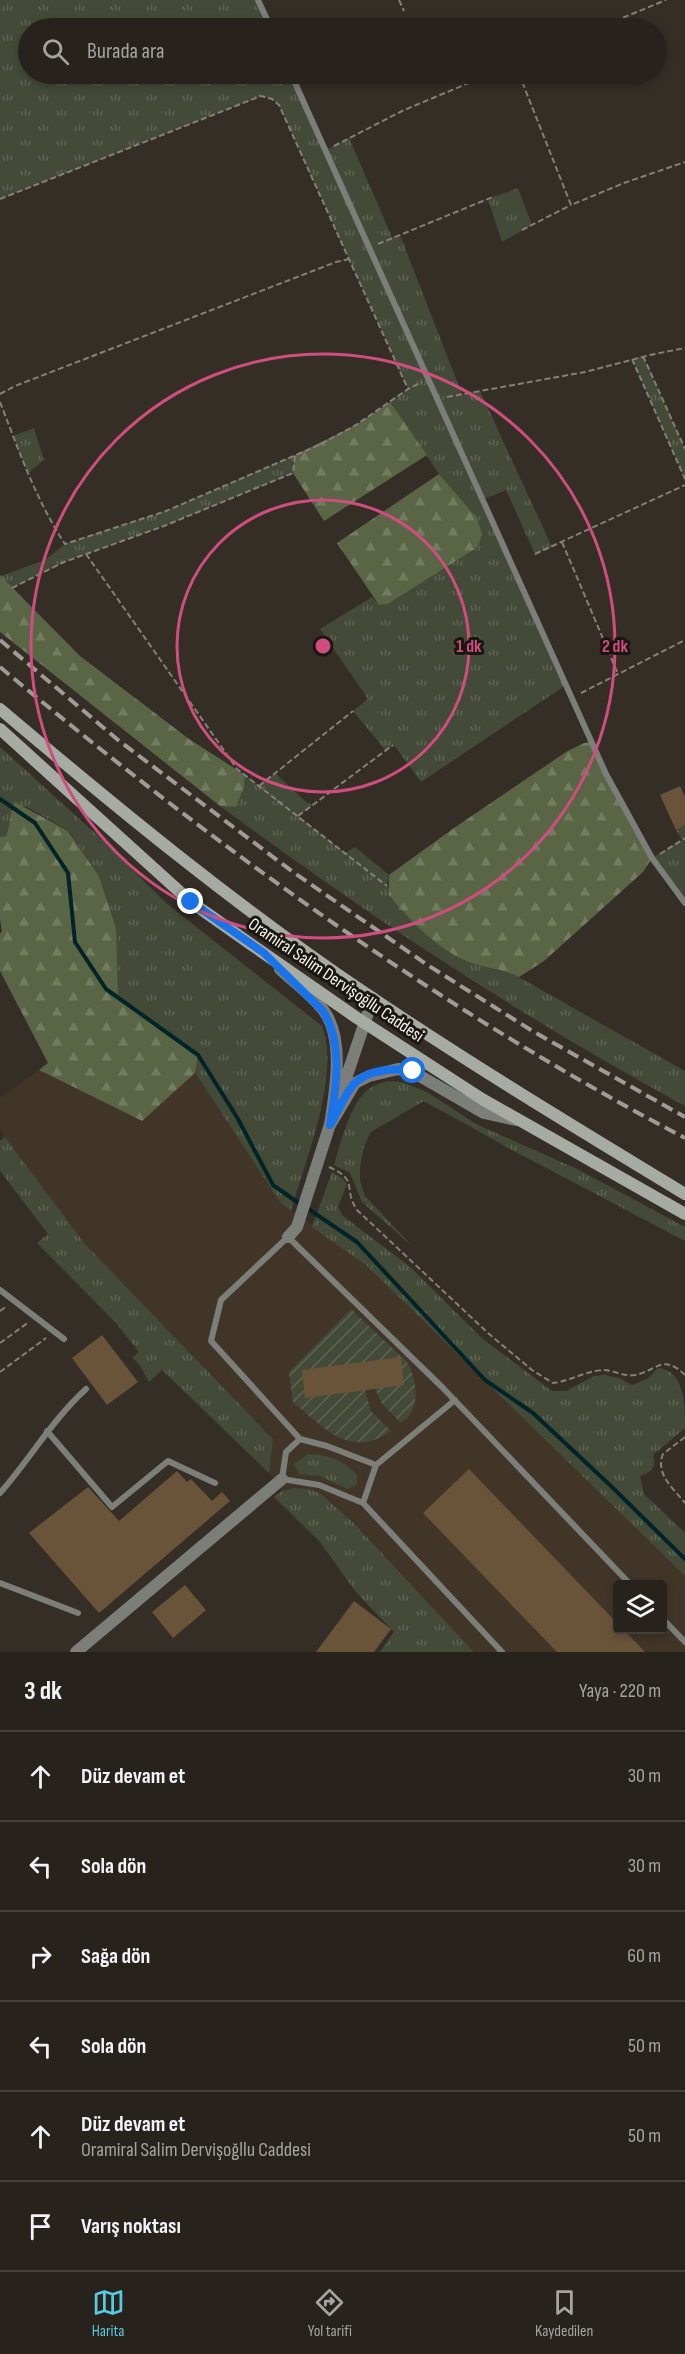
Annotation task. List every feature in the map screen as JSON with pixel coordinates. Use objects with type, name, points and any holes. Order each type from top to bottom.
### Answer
[{"type":"main road","name":"Oramiral Salim Dervişoğllu Caddesi","points":[[0,709],[154,838],[237,902],[373,998],[496,1079],[685,1194]]},
{"type":"main road","name":"Oramiral Salim Dervişoğllu Caddesi","points":[[0,729],[191,902],[364,1022],[482,1100],[685,1214]]},
{"type":"street","points":[[264,953],[323,1011],[330,1022],[334,1035],[336,1068],[330,1125]]},
{"type":"street","points":[[288,1237],[297,1227],[373,998]]},
{"type":"street","points":[[330,1125],[355,1083],[369,1076],[398,1069],[413,1071],[484,1113],[521,1121]]},
{"type":"street","points":[[76,1652],[282,1479]]},
{"type":"lane","points":[[258,0],[266,18]]},
{"type":"lane","points":[[296,84],[430,378],[606,774],[652,858],[685,903]]},
{"type":"lane","points":[[376,1465],[327,1446],[300,1439],[211,1341],[221,1300],[288,1237],[454,1400],[626,1580]]},
{"type":"lane","points":[[0,1290],[64,1339]]},
{"type":"lane","points":[[0,1493],[18,1473],[59,1416],[86,1389]]},
{"type":"lane","points":[[363,1503],[376,1465],[454,1400]]},
{"type":"lane","points":[[47,1431],[112,1507],[168,1461],[216,1484]]},
{"type":"lane","points":[[300,1439],[286,1452],[282,1479],[319,1485],[363,1503],[502,1652]]},
{"type":"lane","points":[[0,1583],[78,1613]]},
{"type":"lane","points":[[667,1622],[685,1642]]},
{"type":"path","points":[[399,0],[404,11]]},
{"type":"path","points":[[622,18],[666,0]]},
{"type":"path","points":[[326,150],[402,111],[466,84]]},
{"type":"path","points":[[523,84],[571,205]]},
{"type":"path","points":[[0,199],[261,96],[272,99],[279,105],[408,389]]},
{"type":"path","points":[[522,230],[571,205],[624,183],[685,162]]},
{"type":"path","points":[[370,247],[495,196]]},
{"type":"path","points":[[0,394],[15,386],[325,266],[349,259]]},
{"type":"path","points":[[438,398],[585,372],[643,356],[685,348]]},
{"type":"path","points":[[643,356],[685,449]]},
{"type":"path","points":[[632,359],[685,479]]},
{"type":"path","points":[[0,402],[22,460],[49,520],[65,544],[166,511],[295,455],[356,425],[408,389],[430,378]]},
{"type":"path","points":[[12,588],[64,562],[164,526],[294,473],[295,455]]},
{"type":"path","points":[[535,554],[685,485]]},
{"type":"path","points":[[562,542],[618,674]]},
{"type":"path","points":[[86,554],[237,769],[387,886]]},
{"type":"path","points":[[572,697],[685,640]]},
{"type":"path","points":[[259,786],[353,711]]},
{"type":"path","points":[[298,816],[393,745]]},
{"type":"path","points":[[652,858],[685,838]]},
{"type":"path","points":[[317,1166],[344,1174],[349,1180],[352,1202],[357,1209],[489,1334],[542,1377],[553,1383],[602,1370],[628,1375],[637,1374],[664,1364],[675,1367],[685,1375]]},
{"type":"path","points":[[0,1343],[36,1317]]},
{"type":"path","points":[[0,1372],[55,1332]]},
{"type":"path","points":[[685,1437],[663,1454],[660,1468],[664,1477],[685,1503]]},
{"type":"shaded area","points":[[39,1070],[141,1121],[195,1073],[280,1202],[367,1266],[685,1576],[685,1652],[474,1652],[355,1523],[332,1503],[315,1491],[295,1488],[282,1491],[269,1473],[273,1438],[85,1244],[0,1130],[0,1098]]},
{"type":"green space","points":[[0,0],[258,0],[266,18],[18,18],[18,84],[296,84],[326,150],[349,138],[392,237],[400,235],[462,394],[480,391],[552,547],[535,554],[506,490],[484,499],[566,685],[421,782],[394,745],[386,751],[353,711],[368,699],[320,629],[372,597],[379,605],[388,604],[478,547],[477,518],[439,474],[390,402],[408,389],[279,105],[272,99],[261,96],[0,199]]},
{"type":"green space","points":[[518,188],[532,225],[502,242],[488,199]]},
{"type":"green space","points":[[643,356],[685,449],[685,479],[632,359]]},
{"type":"green space","points":[[390,402],[427,455],[324,521],[293,473],[295,455],[356,425]]},
{"type":"green space","points":[[34,428],[44,460],[28,473],[13,436]]},
{"type":"green space","points":[[295,455],[293,473],[164,526],[64,562],[12,588],[1,576],[45,560],[65,544],[166,511]]},
{"type":"green space","points":[[439,474],[477,518],[482,534],[478,547],[388,604],[379,605],[337,543]]},
{"type":"green space","points":[[0,575],[80,656],[189,739],[245,775],[244,788],[236,807],[220,806],[0,632]]},
{"type":"green space","points":[[592,742],[652,858],[643,872],[544,961],[519,977],[462,959],[431,939],[389,895],[389,875],[566,752],[584,743]]},
{"type":"green space","points":[[0,747],[107,844],[166,903],[322,1026],[327,1046],[324,1092],[319,1118],[291,1211],[280,1202],[195,1073],[198,1055],[117,997],[116,928],[99,876],[69,831],[25,806],[10,816],[10,828],[6,836],[0,837]]},
{"type":"green space","points":[[275,773],[312,805],[298,816],[345,853],[355,847],[389,875],[387,886],[499,971],[508,971],[685,1071],[685,1106],[565,1037],[448,964],[333,887],[220,806],[236,807],[244,788],[245,775],[259,786]]},
{"type":"green space","points":[[15,802],[68,831],[99,876],[116,928],[118,997],[198,1055],[195,1073],[142,1121],[39,1070],[48,1063],[0,971],[0,934],[2,931],[0,837],[6,836]]},
{"type":"green space","points":[[685,825],[685,903],[652,858],[682,840],[676,830]]},
{"type":"green space","points":[[387,1081],[402,1082],[427,1092],[476,1124],[577,1169],[685,1227],[685,1241],[424,1101],[371,1132],[364,1146],[360,1168],[360,1181],[365,1196],[411,1245],[362,1202],[350,1173],[334,1165],[356,1103],[369,1089]]},
{"type":"green space","points":[[5,1137],[85,1244],[273,1439],[269,1473],[162,1370],[149,1382],[139,1364],[132,1358],[139,1352],[116,1323],[37,1243],[48,1234],[0,1171],[0,1141]]},
{"type":"green space","points":[[332,1172],[347,1184],[338,1207],[343,1216],[409,1266],[484,1340],[552,1391],[566,1391],[594,1376],[619,1378],[632,1385],[647,1379],[658,1368],[674,1375],[682,1390],[685,1428],[653,1455],[652,1469],[640,1476],[644,1494],[685,1533],[685,1576],[367,1266],[312,1227]]},
{"type":"green space","points":[[351,1309],[407,1362],[416,1394],[412,1411],[401,1423],[382,1404],[375,1389],[365,1390],[371,1411],[391,1431],[376,1439],[363,1442],[338,1437],[326,1430],[293,1402],[289,1372]]},
{"type":"green space","points":[[308,1454],[322,1455],[341,1462],[357,1475],[357,1484],[347,1489],[320,1476],[299,1474],[294,1464]]},
{"type":"green space","points":[[295,1488],[309,1489],[321,1494],[354,1523],[474,1652],[380,1652],[394,1632],[355,1591],[320,1542],[274,1497],[282,1491]]},
{"type":"building","points":[[680,786],[685,797],[685,825],[676,830],[660,795]]},
{"type":"building","points":[[102,1335],[138,1382],[107,1405],[72,1358]]},
{"type":"building","points":[[401,1357],[404,1385],[305,1398],[302,1370]]},
{"type":"building","points":[[469,1469],[613,1619],[613,1634],[628,1634],[645,1652],[557,1652],[423,1513]]},
{"type":"building","points":[[177,1471],[187,1482],[191,1479],[212,1501],[222,1492],[230,1501],[99,1613],[29,1533],[88,1487],[119,1521]]},
{"type":"building","points":[[185,1585],[206,1610],[173,1638],[152,1612]]},
{"type":"building","points":[[354,1601],[391,1629],[374,1652],[316,1652]]},
{"type":"waterway","points":[[0,799],[35,823],[68,873],[75,942],[106,989],[198,1055],[238,1119],[273,1185],[300,1204]]},
{"type":"waterway","points":[[307,1208],[357,1242],[485,1380],[533,1413],[685,1559]]},
{"type":"railway","points":[[0,640],[118,740],[293,872],[429,966],[534,1032],[685,1117]]},
{"type":"railway","points":[[0,667],[162,798],[330,921],[504,1035],[685,1138]]},
{"type":"route","points":[[191,902],[264,953],[323,1011],[330,1022],[336,1051],[336,1086],[330,1125],[355,1083],[383,1071],[398,1069],[413,1071]]}]
